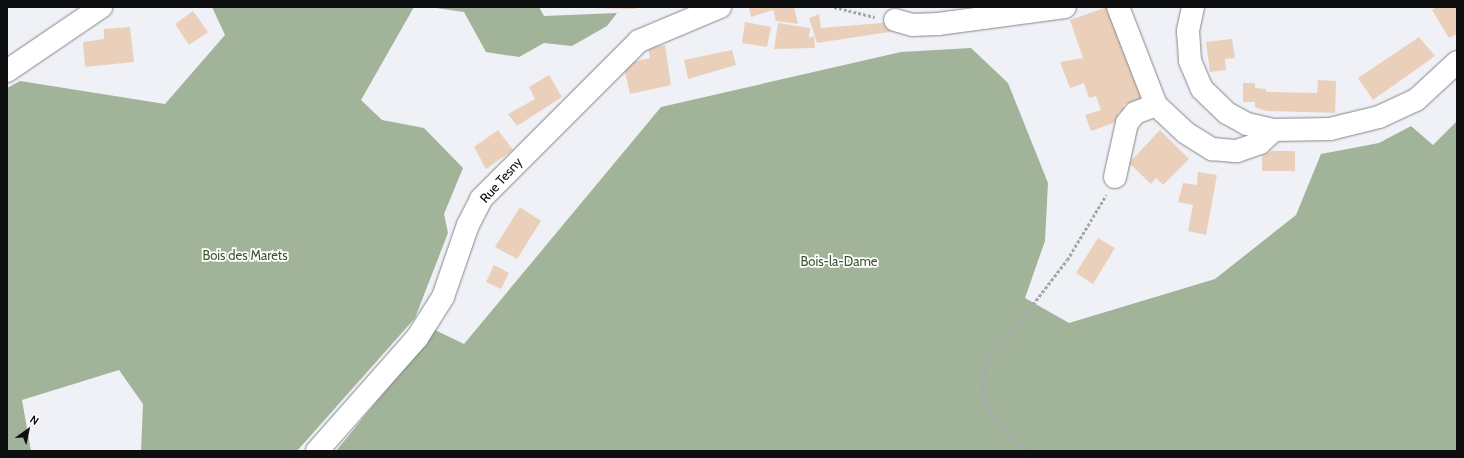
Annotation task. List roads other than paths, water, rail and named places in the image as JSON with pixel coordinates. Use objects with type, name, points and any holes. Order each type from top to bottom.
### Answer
[{"type":"street","points":[[7,71],[101,7]]},
{"type":"street","name":"Rue Tesny","points":[[317,451],[417,338],[443,297],[468,225],[482,199],[639,41],[720,7]]},
{"type":"street","points":[[895,20],[912,25],[938,24],[1065,7]]},
{"type":"street","points":[[1118,7],[1156,105],[1186,133],[1212,149],[1237,151],[1260,143],[1274,130]]},
{"type":"street","points":[[1193,7],[1188,31],[1190,61],[1202,89],[1227,114],[1247,124],[1274,130],[1330,129],[1378,117],[1416,100],[1457,62]]},
{"type":"street","points":[[1115,177],[1127,123],[1135,113],[1156,105]]},
{"type":"park label","name":"Bois des Marets","points":[[245,255]]},
{"type":"park label","name":"Bois-la-Dame","points":[[839,261]]}]
